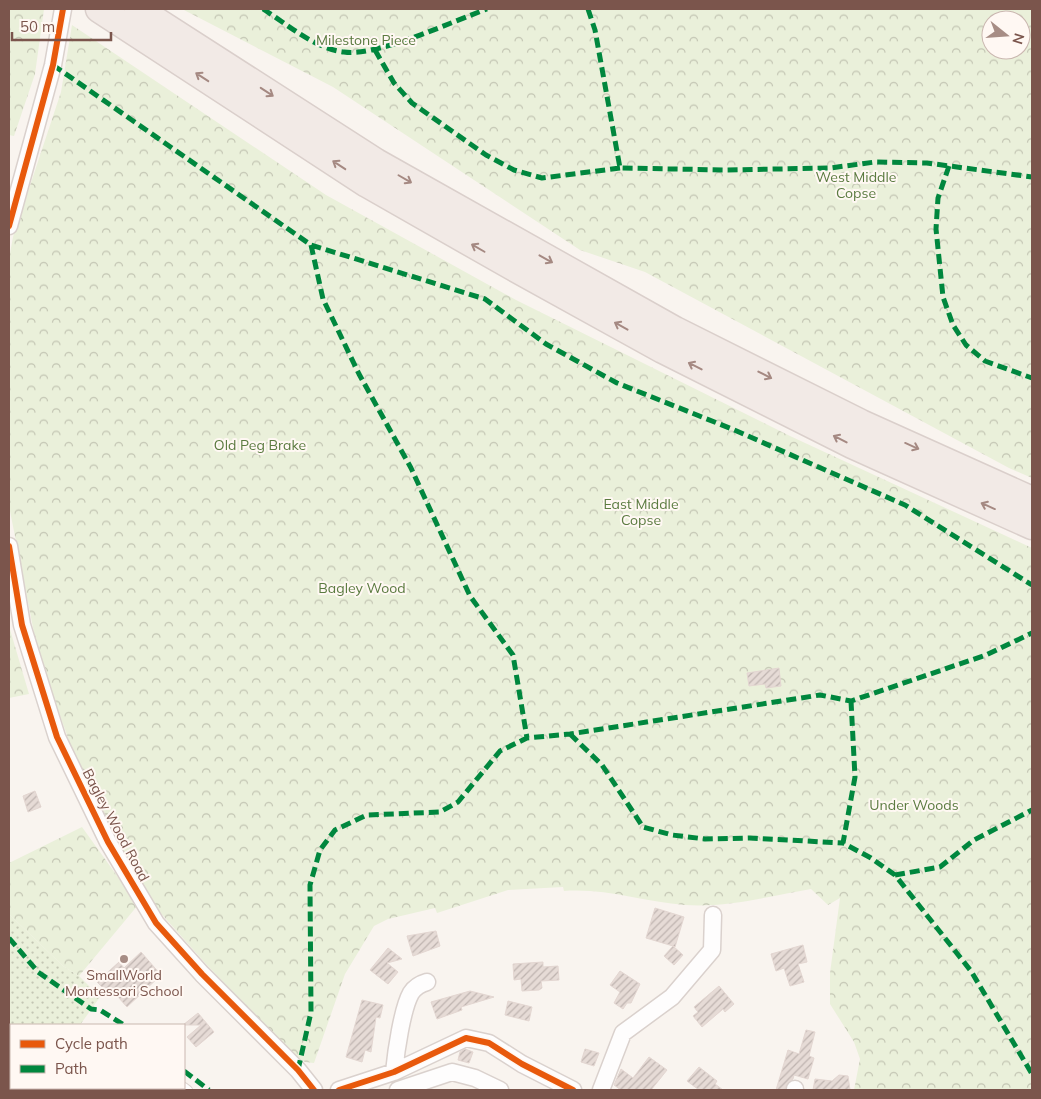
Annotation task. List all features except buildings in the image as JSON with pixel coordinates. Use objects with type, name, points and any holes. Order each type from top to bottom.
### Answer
[{"type":"highway","points":[[99,9],[367,184],[511,266],[663,350],[852,445],[1032,526]]},
{"type":"highway","points":[[138,9],[376,162],[675,330],[861,423],[1032,500]]},
{"type":"street","points":[[9,226],[56,50],[63,9]]},
{"type":"street","name":"Bagley Wood Road","points":[[9,546],[22,625],[58,737],[108,842],[156,923],[202,974],[298,1070],[312,1090]]},
{"type":"street","points":[[601,1090],[623,1033],[672,997],[712,950],[713,915]]},
{"type":"street","points":[[394,1072],[396,1047],[408,1002],[411,994],[421,981]]},
{"type":"street","points":[[339,1090],[394,1072],[466,1038],[489,1043],[522,1064],[573,1090]]},
{"type":"street","points":[[398,1090],[452,1072],[475,1078],[500,1090]]},
{"type":"green space","points":[[9,9],[44,9],[35,74],[14,136],[9,135]]},
{"type":"green space","name":"West Middle Copse","points":[[182,9],[1032,9],[1032,478],[1009,468],[645,272],[580,250],[333,87]]},
{"type":"green space","name":"Bagley Wood","points":[[72,25],[326,195],[516,300],[790,436],[1032,548],[1032,1090],[854,1090],[860,1059],[854,1042],[830,1004],[830,973],[840,898],[828,905],[811,889],[717,905],[685,905],[610,893],[564,891],[563,887],[508,890],[437,913],[435,908],[388,919],[374,926],[345,974],[314,1063],[305,1062],[292,1054],[205,963],[150,901],[87,790],[39,658],[9,506],[9,259],[13,237],[61,92]]},
{"type":"green space","points":[[9,626],[29,694],[9,698]]},
{"type":"green space","points":[[82,827],[138,905],[79,976],[63,966],[9,914],[9,863]]},
{"type":"green space","points":[[9,914],[63,966],[79,976],[100,997],[81,1024],[10,1024],[10,1089],[34,1089],[9,1090]]},
{"type":"marked path","points":[[263,9],[312,41],[333,50],[344,52],[358,52],[395,44],[487,9]]},
{"type":"marked path","points":[[588,9],[595,30],[620,168],[726,170],[830,168],[875,162],[927,163],[1032,177]]},
{"type":"marked path","points":[[375,50],[394,83],[412,103],[486,155],[514,170],[542,178],[620,168]]},
{"type":"marked path","points":[[53,65],[311,245],[485,299],[546,344],[617,383],[732,429],[905,505],[1032,585]]},
{"type":"marked path","points":[[949,166],[938,198],[936,229],[943,297],[953,325],[966,345],[985,361],[1032,378]]},
{"type":"marked path","points":[[311,245],[323,299],[359,374],[411,468],[470,596],[513,655],[527,738]]},
{"type":"marked path","points":[[298,1070],[311,1012],[310,885],[320,850],[335,830],[367,815],[440,812],[458,802],[500,751],[527,738],[570,734],[820,695],[851,701],[986,655],[1032,633]]},
{"type":"marked path","points":[[851,701],[855,777],[843,843],[871,858],[895,875],[971,971],[1032,1074]]},
{"type":"marked path","points":[[570,734],[602,765],[643,827],[672,835],[705,839],[750,838],[843,843]]},
{"type":"marked path","points":[[895,875],[940,867],[974,840],[1032,810]]},
{"type":"marked path","points":[[9,938],[38,972],[91,1009],[100,1010],[122,1024]]},
{"type":"marked path","points":[[185,1072],[209,1090]]},
{"type":"cycle path","points":[[9,226],[53,65],[63,9]]},
{"type":"cycle path","points":[[9,546],[22,625],[57,737],[108,842],[156,923],[202,974],[298,1070],[314,1090]]},
{"type":"cycle path","points":[[339,1090],[394,1072],[466,1038],[489,1043],[522,1064],[573,1090]]},
{"type":"place","name":"SmallWorld Montessori School","points":[[124,959]]},
{"type":"park label","name":"Milestone Piece","points":[[366,40]]},
{"type":"park label","name":"Old Peg Brake","points":[[260,445]]},
{"type":"park label","name":"East Middle Copse","points":[[641,512]]},
{"type":"park label","name":"Under Woods","points":[[914,805]]}]
